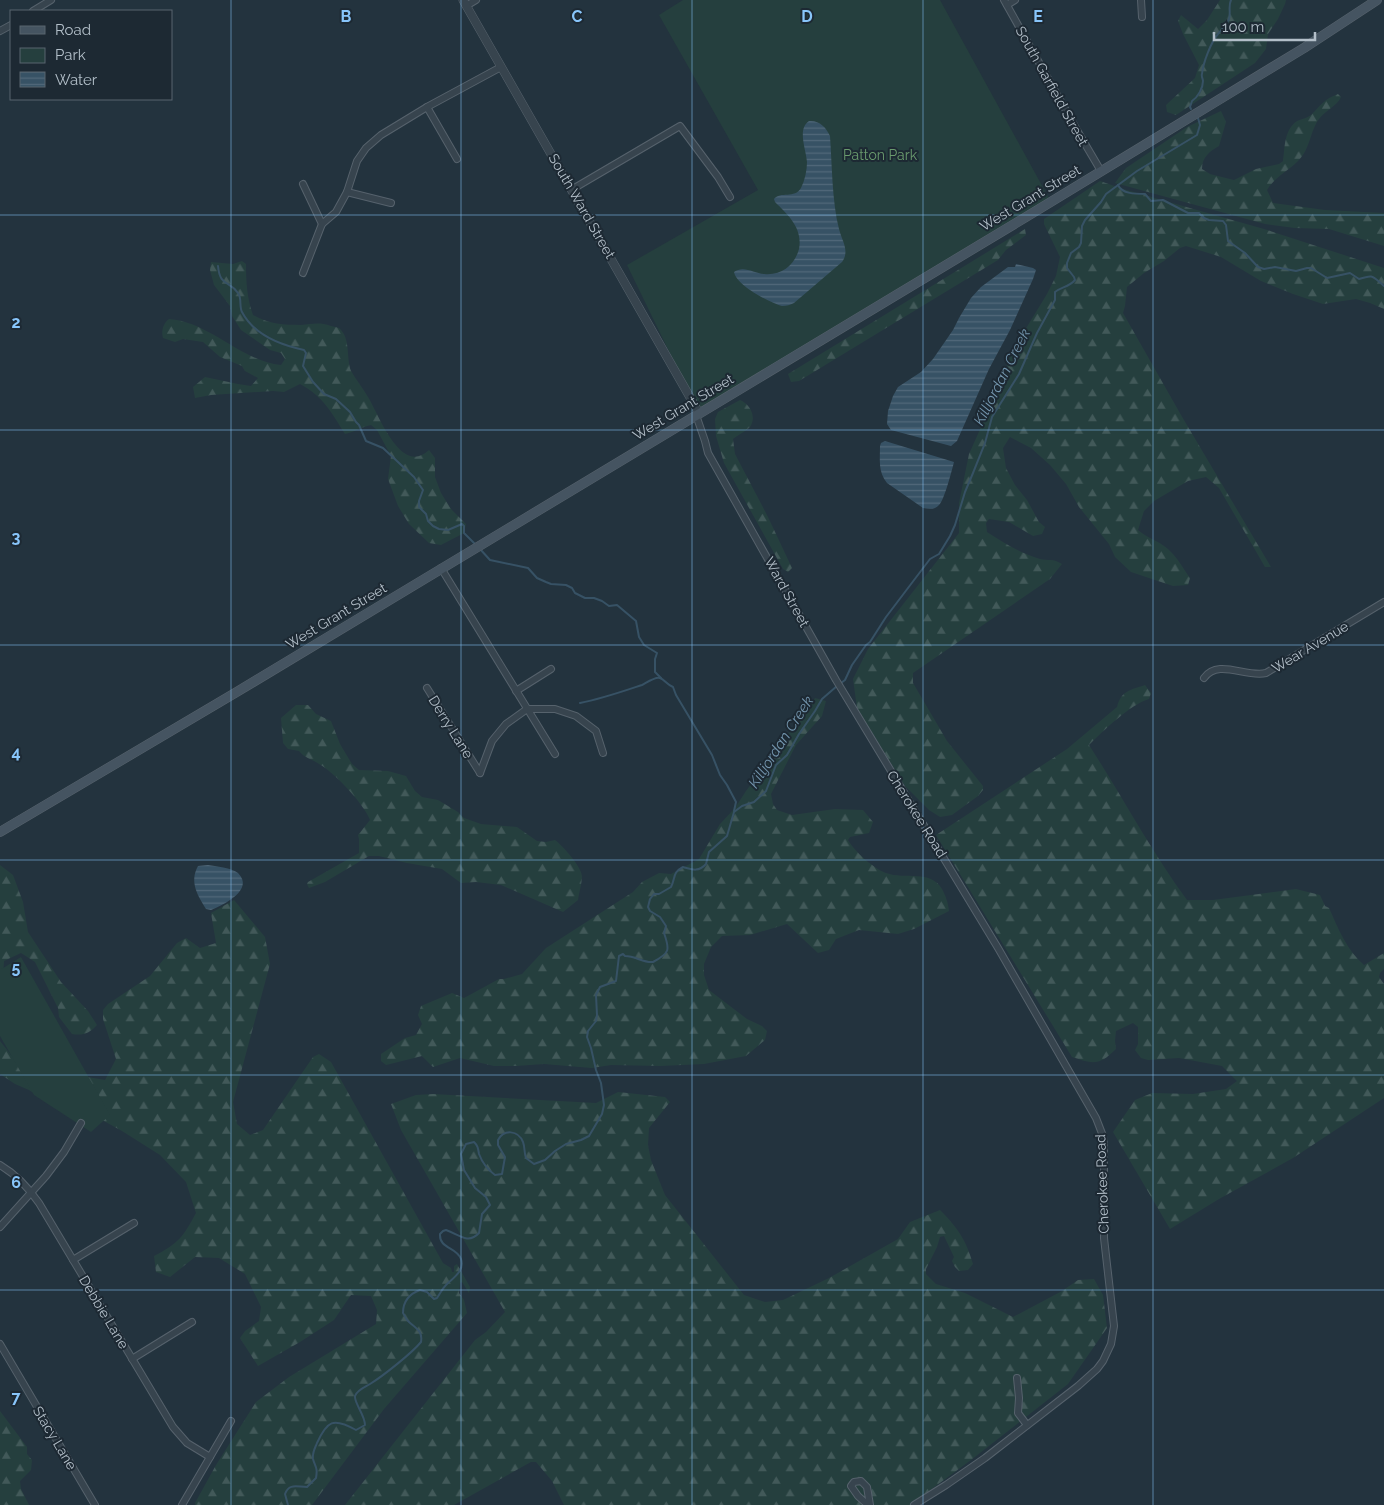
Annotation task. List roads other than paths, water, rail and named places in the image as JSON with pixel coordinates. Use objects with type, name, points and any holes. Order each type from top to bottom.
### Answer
[{"type":"main road","name":"West Grant Street","points":[[0,832],[219,703],[1101,171],[1318,39],[1377,0]]},
{"type":"street","points":[[35,10],[51,0]]},
{"type":"street","points":[[465,3],[476,0]]},
{"type":"street","points":[[1005,3],[1015,0]]},
{"type":"street","points":[[1142,0],[1142,17]]},
{"type":"street","name":"South Ward Street","points":[[465,3],[698,414]]},
{"type":"street","name":"South Garfield Street","points":[[1005,3],[1101,171]]},
{"type":"street","points":[[303,273],[322,224],[336,212],[347,192],[357,161],[366,148],[381,135],[427,107],[501,67]]},
{"type":"street","points":[[427,107],[457,159]]},
{"type":"street","points":[[571,190],[680,126],[714,171],[730,197]]},
{"type":"street","points":[[304,184],[322,224]]},
{"type":"street","points":[[347,192],[391,203]]},
{"type":"street","name":"Ward Street","points":[[698,414],[708,453],[886,765]]},
{"type":"street","points":[[441,568],[556,754]]},
{"type":"street","name":"Wear Avenue","points":[[1204,678],[1209,672],[1220,669],[1255,675],[1266,673],[1384,602]]},
{"type":"street","points":[[516,691],[551,669]]},
{"type":"street","name":"Derry Lane","points":[[427,688],[480,773],[492,741],[506,724],[527,709]]},
{"type":"street","points":[[527,709],[555,709],[576,716],[596,731],[603,753]]},
{"type":"street","name":"Cherokee Road","points":[[886,765],[998,948],[1096,1118],[1103,1136],[1104,1146],[1104,1238],[1114,1326],[1111,1344],[1103,1361],[1088,1378],[966,1472],[914,1505]]},
{"type":"street","points":[[0,1227],[58,1161],[81,1123]]},
{"type":"street","name":"Debbie Lane","points":[[0,1165],[20,1178],[32,1192],[173,1427],[187,1443],[210,1457]]},
{"type":"street","points":[[73,1260],[134,1223]]},
{"type":"street","points":[[132,1359],[192,1322]]},
{"type":"street","name":"Stacy Lane","points":[[0,1344],[96,1505]]},
{"type":"street","points":[[1018,1378],[1018,1413],[1027,1425]]},
{"type":"street","points":[[182,1505],[231,1421]]},
{"type":"water","points":[[809,121],[822,125],[830,136],[835,207],[839,229],[845,246],[845,254],[842,262],[794,303],[782,306],[747,288],[736,277],[734,272],[745,269],[764,274],[776,273],[791,264],[797,255],[800,241],[797,228],[774,199],[780,195],[795,193],[801,188],[806,175],[807,162],[803,129]]},
{"type":"water","points":[[1016,264],[1036,270],[1010,330],[989,369],[957,441],[951,446],[891,430],[887,424],[888,411],[898,387],[921,372],[933,359],[953,330],[971,298],[981,287],[1008,267],[1015,267]]},
{"type":"water","points":[[885,441],[954,462],[945,492],[936,508],[923,508],[887,483],[882,475],[880,461],[880,446]]},
{"type":"water","points":[[208,865],[235,871],[242,879],[243,885],[240,891],[229,901],[211,910],[206,909],[194,883],[195,872],[198,866]]},
{"type":"waterway","name":"Killjordan Creek","points":[[1191,109],[1192,101],[1202,87],[1202,75],[1208,53],[1215,38],[1229,19],[1231,0]]},
{"type":"waterway","name":"Killjordan Creek","points":[[841,683],[845,680],[852,665],[886,617],[930,559],[939,554],[950,536],[985,443],[992,417],[1019,374],[1037,333],[1055,300],[1055,292],[1075,280],[1067,268],[1067,263],[1071,253],[1081,243],[1082,226],[1085,220],[1106,194],[1137,171],[1197,135],[1200,125],[1198,118]]},
{"type":"waterway","points":[[1118,185],[1126,192],[1145,194],[1151,201],[1163,200],[1188,213],[1199,213],[1209,220],[1223,221],[1226,225],[1228,241],[1245,253],[1258,267],[1264,269],[1275,267],[1296,271],[1311,268],[1327,278],[1350,273],[1359,279],[1373,277],[1384,286]]},
{"type":"waterway","points":[[218,266],[223,280],[235,289],[239,295],[242,312],[253,327],[268,338],[304,350],[306,353],[303,366],[313,382],[324,394],[336,399],[350,412],[359,425],[366,441],[383,448],[414,477],[423,490],[419,507],[426,514],[428,521],[439,529],[448,530],[462,524],[464,526],[464,533],[475,544]]},
{"type":"waterway","points":[[480,549],[490,560],[528,568],[537,578],[546,582],[566,585],[572,588],[575,593],[585,598],[594,598],[609,606],[617,605],[636,621],[639,637],[644,645],[657,653],[655,672],[661,678]]},
{"type":"waterway","points":[[580,703],[642,685],[656,678],[660,678],[673,687],[712,755],[720,775],[736,802],[734,811]]},
{"type":"waterway","name":"Killjordan Creek","points":[[288,1505],[285,1494],[289,1488],[294,1486],[307,1487],[316,1478],[313,1455],[324,1430],[332,1423],[342,1423],[356,1430],[365,1425],[355,1399],[356,1394],[397,1364],[421,1342],[420,1332],[407,1320],[403,1313],[405,1302],[410,1296],[420,1290],[427,1292],[434,1299],[437,1298],[458,1274],[462,1263],[459,1255],[442,1243],[440,1234],[446,1230],[463,1238],[471,1238],[479,1233],[482,1214],[490,1205],[486,1197],[475,1188],[464,1170],[461,1154],[466,1144],[474,1142],[484,1163],[495,1175],[502,1174],[505,1157],[498,1145],[498,1140],[504,1134],[511,1132],[518,1135],[523,1142],[526,1158],[534,1164],[545,1160],[566,1144],[589,1136],[602,1114],[604,1105],[601,1083],[587,1037],[588,1031],[596,1021],[596,995],[600,987],[616,981],[619,956],[623,954],[653,962],[666,953],[668,947],[664,933],[666,926],[660,917],[650,911],[648,907],[650,899],[654,894],[659,894],[671,887],[676,873],[683,867],[696,870],[706,864],[709,852],[727,836],[734,812],[742,806],[754,802],[766,791],[776,765],[787,755],[822,699],[837,686]]},
{"type":"park label","name":"Patton Park","points":[[880,155]]}]
